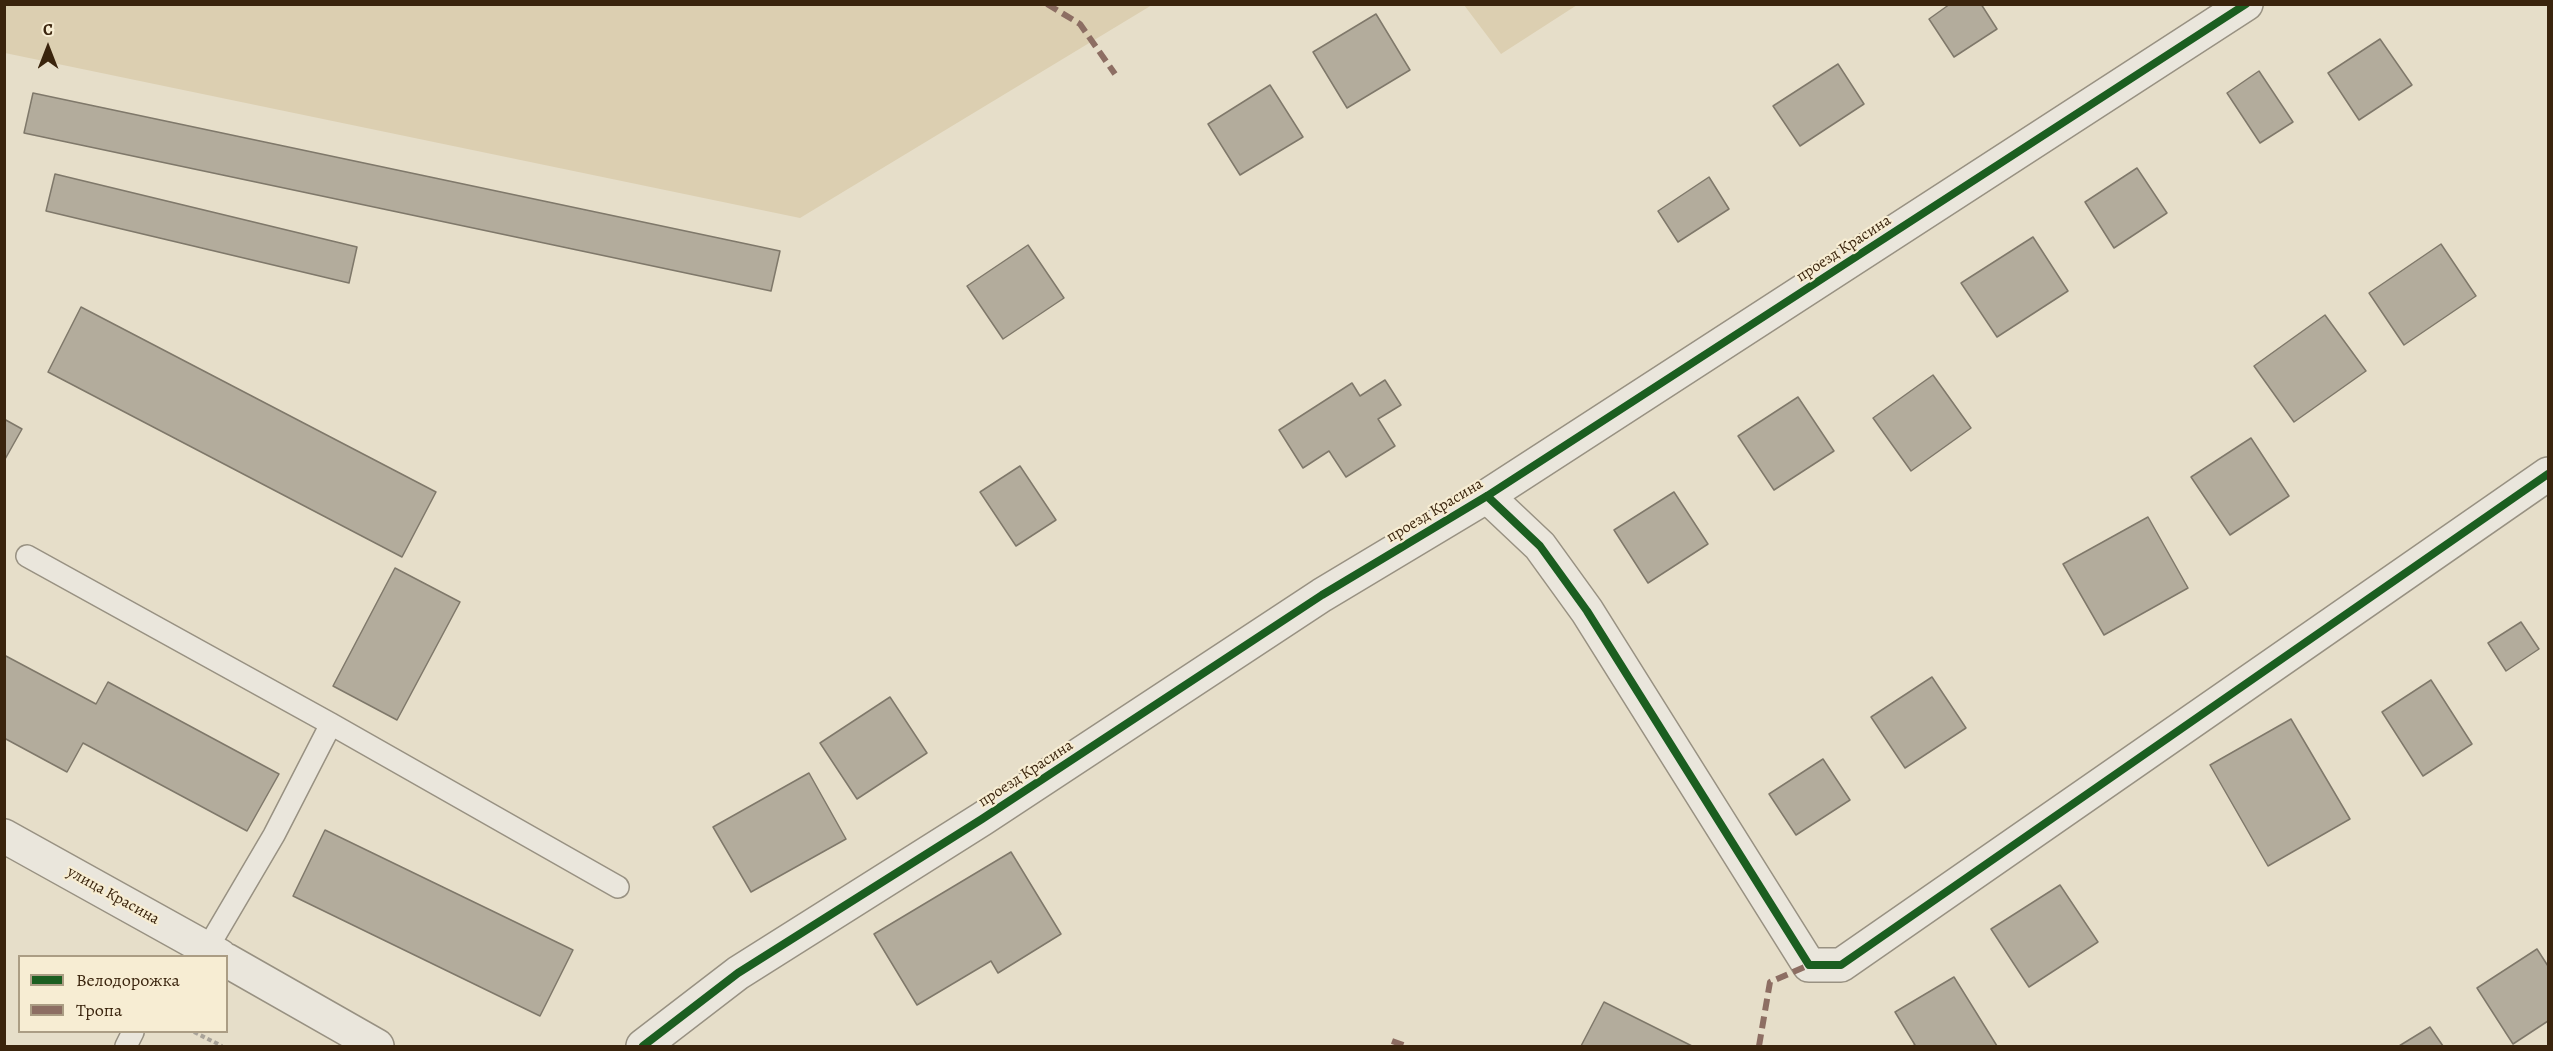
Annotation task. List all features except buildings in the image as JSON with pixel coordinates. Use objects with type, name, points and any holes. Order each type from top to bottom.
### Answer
[{"type":"street","name":"проезд Красина","points":[[643,1047],[738,973],[982,819],[1322,595],[1487,496],[2246,4]]},
{"type":"street","points":[[1487,496],[1540,546],[1587,611],[1809,965],[1841,965],[2548,474]]},
{"type":"street","name":"улица Красина","points":[[4,836],[218,955]]},
{"type":"street","name":"улица Красина","points":[[228,961],[377,1047]]},
{"type":"lane","points":[[27,556],[331,724],[618,887]]},
{"type":"lane","points":[[218,955],[274,835],[331,724]]},
{"type":"lane","points":[[126,1047],[133,1033]]},
{"type":"path","points":[[196,1033],[222,1047]]},
{"type":"shaded area","points":[[5,4],[1152,5],[800,218],[5,53]]},
{"type":"shaded area","points":[[1464,5],[1577,5],[1501,54]]},
{"type":"marked path","points":[[1047,4],[1080,24],[1115,74]]},
{"type":"marked path","points":[[1759,1046],[1770,982],[1809,965]]},
{"type":"marked path","points":[[1392,1041],[1406,1046]]},
{"type":"cycle path","points":[[643,1046],[738,973],[982,819],[1322,595],[1487,496],[2246,4]]},
{"type":"cycle path","points":[[1487,496],[1540,546],[1587,611],[1809,965],[1841,965],[2548,474]]}]
